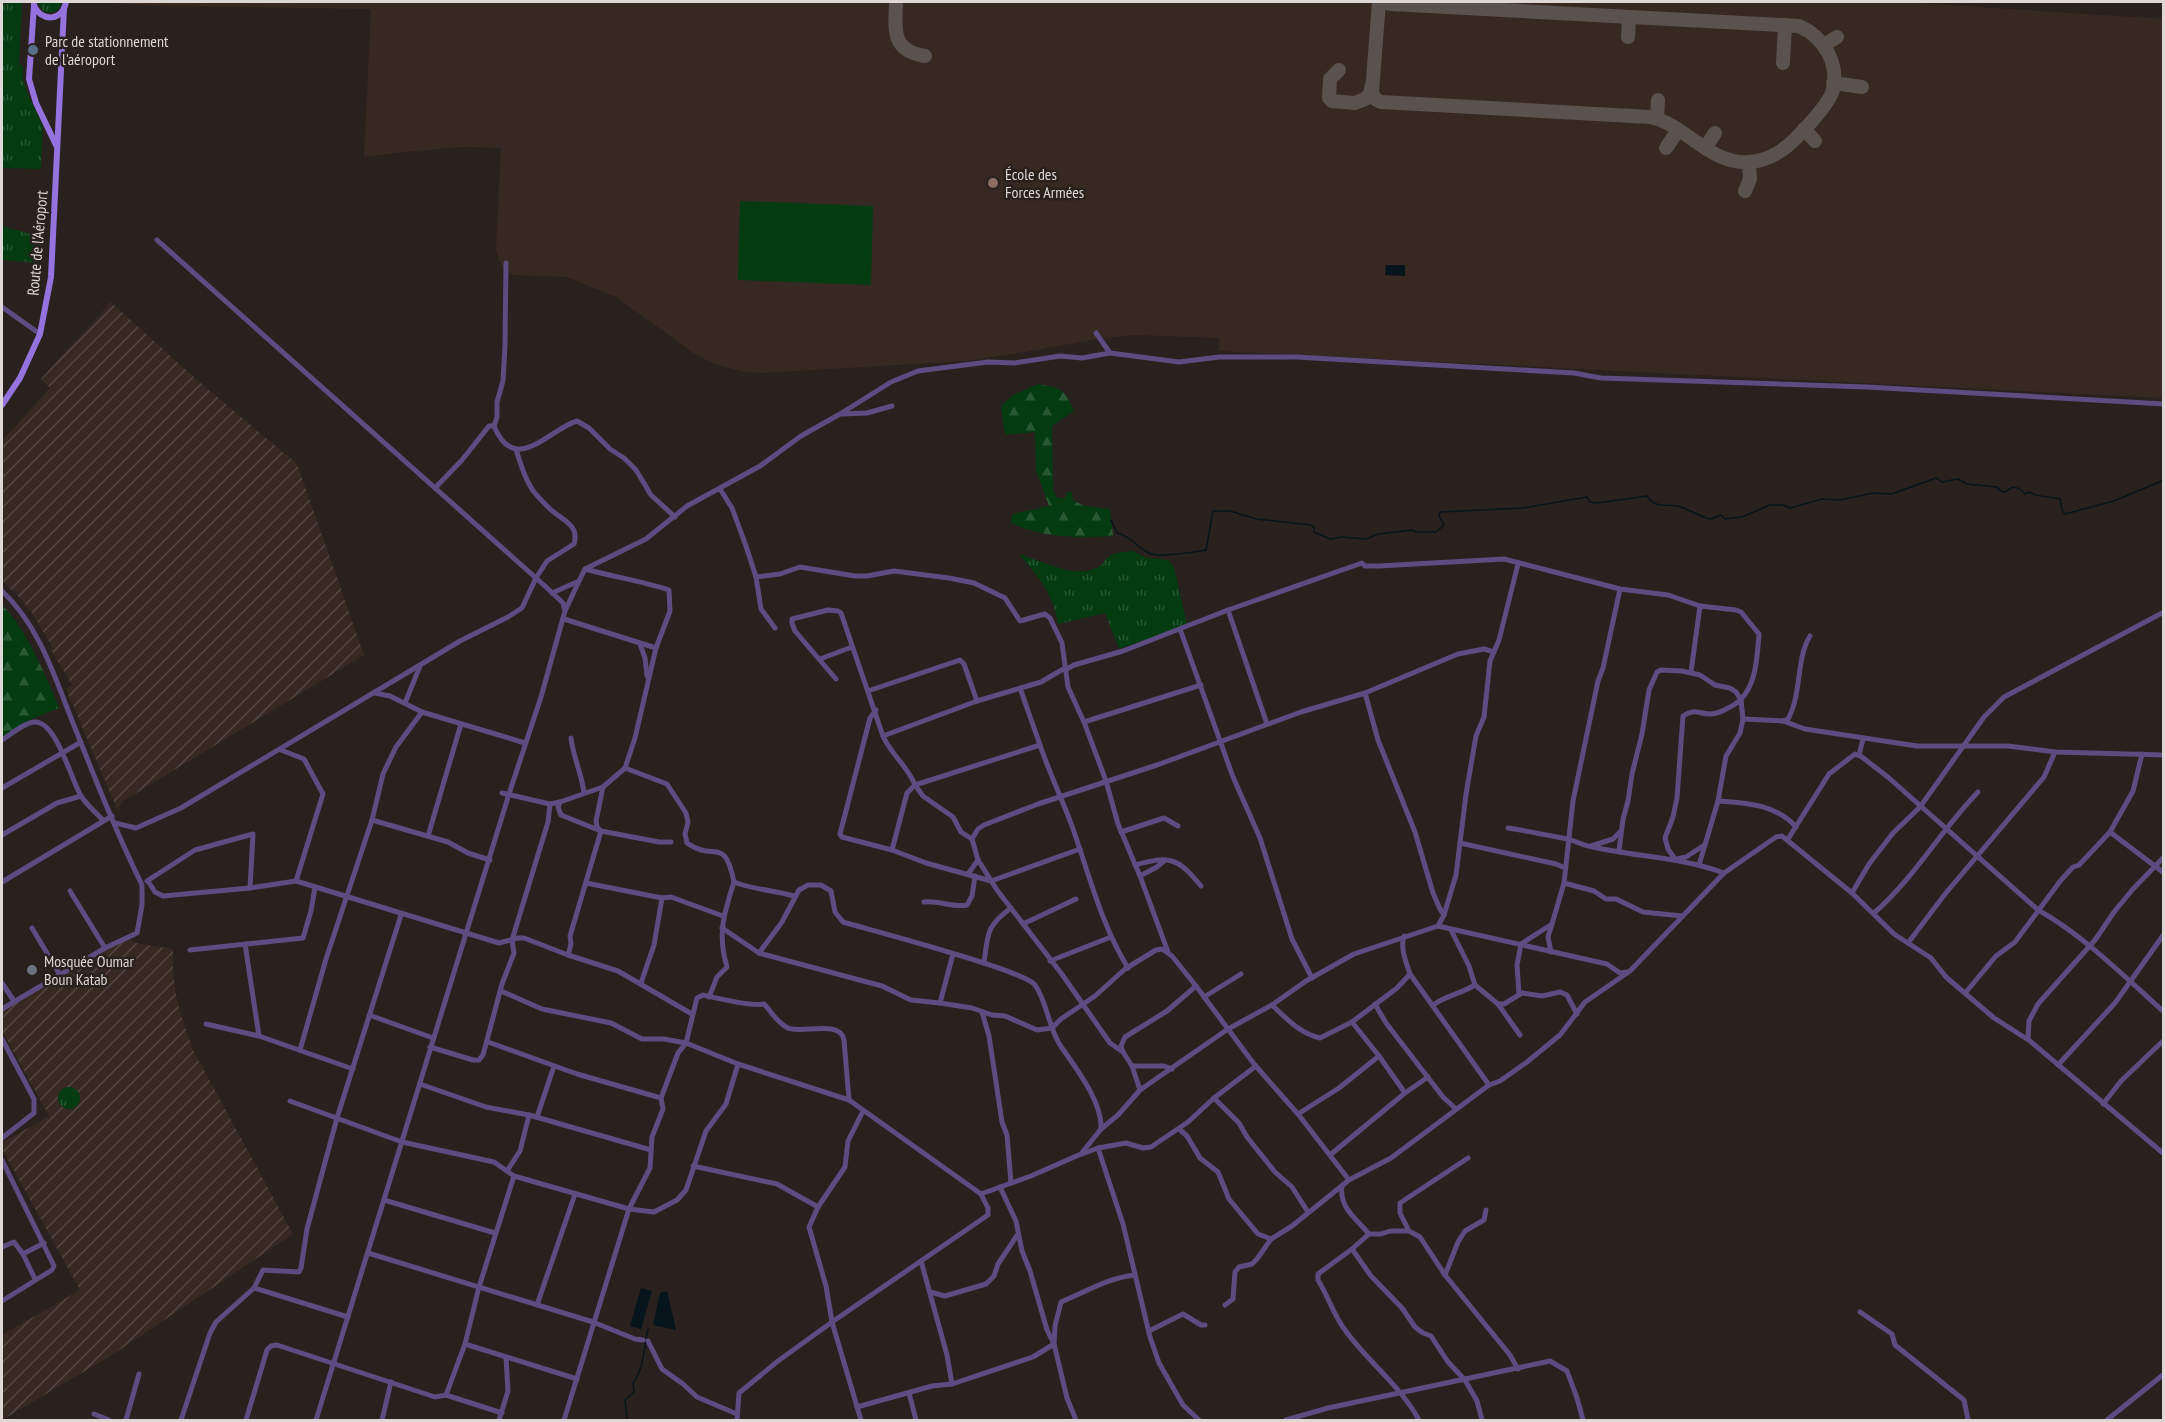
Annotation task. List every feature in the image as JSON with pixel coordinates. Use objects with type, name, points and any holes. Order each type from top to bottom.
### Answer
[{"type":"main road","name":"Route de l'Aéroport","points":[[34,3],[39,13],[48,18],[57,16],[65,5]]},
{"type":"main road","name":"Route de l'Aéroport","points":[[34,3],[29,79],[36,103],[57,145]]},
{"type":"main road","name":"Route de l'Aéroport","points":[[2,405],[20,378],[40,333],[51,277],[65,5]]},
{"type":"street","points":[[157,240],[536,578],[563,603],[565,611]]},
{"type":"street","points":[[115,823],[136,828],[150,824],[182,808],[421,665],[522,608],[536,578],[552,556],[574,544],[574,529],[533,491],[516,449],[499,438],[494,426],[503,381],[506,345],[506,263]]},
{"type":"street","points":[[2,307],[40,333]]},
{"type":"street","points":[[1096,333],[1110,353]]},
{"type":"street","points":[[316,1420],[565,611],[585,569],[646,538],[687,506],[760,466],[801,436],[891,382],[918,372],[988,362],[1015,363],[1060,356],[1083,358],[1110,353],[1179,362],[1220,357],[1296,357],[1575,373],[1601,378],[1867,387],[2163,404]]},
{"type":"street","points":[[840,414],[867,412],[892,406]]},
{"type":"street","points":[[516,449],[543,442],[577,421],[589,428],[610,449],[624,458],[636,470],[651,495],[675,517]]},
{"type":"street","points":[[435,488],[462,460],[489,426],[494,426]]},
{"type":"street","points":[[720,489],[732,508],[756,577],[761,609],[775,628]]},
{"type":"street","points":[[883,736],[977,701],[1041,682],[1074,665],[1123,651],[1228,610],[1362,563],[1365,566],[1379,566],[1504,559],[1620,589],[1668,595],[1700,606],[1741,612],[1759,634],[1755,675],[1742,700],[1743,720],[1740,734],[1726,756],[1718,801],[1699,865]]},
{"type":"street","points":[[1438,926],[1444,915],[1456,875],[1476,736],[1484,717],[1490,661],[1499,640],[1518,564]]},
{"type":"street","points":[[756,577],[780,574],[800,567],[855,576],[894,571],[974,583],[1008,601],[1020,621],[1041,614],[1050,618],[1062,643],[1068,687],[1084,722],[1106,781],[1121,831],[1167,952]]},
{"type":"street","points":[[502,793],[550,804],[560,802],[603,787],[625,768],[635,738],[656,648],[670,611],[669,590],[641,581],[616,578],[585,569]]},
{"type":"street","points":[[552,593],[579,581]]},
{"type":"street","points":[[1551,952],[1548,937],[1564,883],[1573,801],[1620,589]]},
{"type":"street","points":[[2,591],[32,630],[53,674],[142,885],[142,905],[137,933],[105,948],[2,1009]]},
{"type":"street","points":[[1691,672],[1700,606]]},
{"type":"street","points":[[836,679],[795,631],[792,619],[828,610],[838,611],[841,614],[889,748],[909,771],[923,796],[953,817],[961,832],[972,839],[978,860],[991,881],[1110,1043],[1123,1052]]},
{"type":"street","points":[[1228,610],[1267,724]]},
{"type":"street","points":[[1852,893],[1869,864],[1893,833],[1920,807],[1984,717],[2004,697],[2163,612]]},
{"type":"street","points":[[564,619],[656,648]]},
{"type":"street","points":[[1180,629],[1233,777],[1262,845],[1292,939],[1312,978]]},
{"type":"street","points":[[1783,721],[1790,715],[1800,677],[1805,644],[1810,636]]},
{"type":"street","points":[[640,644],[645,658],[648,680]]},
{"type":"street","points":[[820,659],[852,647]]},
{"type":"street","points":[[972,839],[978,829],[997,818],[1330,702],[1365,693],[1458,654],[1484,649],[1494,652]]},
{"type":"street","points":[[868,691],[960,660],[964,664],[977,701]]},
{"type":"street","points":[[405,703],[421,665]]},
{"type":"street","points":[[1619,851],[1646,702],[1655,674],[1661,670],[1691,672],[1715,685],[1730,688],[1742,700]]},
{"type":"street","points":[[1084,722],[1201,685]]},
{"type":"street","points":[[1020,688],[1040,745],[1062,797],[1096,899],[1111,937],[1128,968]]},
{"type":"street","points":[[375,693],[390,696],[422,712],[525,743]]},
{"type":"street","points":[[1365,693],[1378,740],[1415,832],[1433,893],[1444,915]]},
{"type":"street","points":[[1676,859],[1668,849],[1665,838],[1677,798],[1683,716],[1696,711],[1711,714],[1742,700]]},
{"type":"street","points":[[876,710],[870,718],[840,834],[842,837],[991,881],[1080,849]]},
{"type":"street","points":[[300,1050],[326,959],[372,820],[383,774],[396,747],[422,712]]},
{"type":"street","points":[[1743,720],[1783,721],[1795,727],[1917,746],[2008,746],[2055,752],[2163,755]]},
{"type":"street","points":[[2,740],[32,722],[38,723],[53,737],[63,751],[81,796],[103,820]]},
{"type":"street","points":[[428,836],[461,724]]},
{"type":"street","points":[[571,738],[573,752],[583,780],[584,793]]},
{"type":"street","points":[[1859,755],[1863,739]]},
{"type":"street","points":[[2,788],[81,741]]},
{"type":"street","points":[[892,850],[907,793],[915,785],[1040,745]]},
{"type":"street","points":[[281,750],[304,759],[322,794],[296,881]]},
{"type":"street","points":[[1908,943],[2044,777],[2055,752]]},
{"type":"street","points":[[1788,839],[1829,774],[1855,754],[1859,755],[1889,778],[2038,910],[2089,947],[2163,1012]]},
{"type":"street","points":[[1966,992],[1996,956],[2015,942],[2073,867],[2079,865],[2110,832],[2133,791],[2142,754]]},
{"type":"street","points":[[625,768],[667,784],[686,813],[687,843],[694,848],[723,854],[729,860],[734,882],[723,916],[722,928],[722,952],[727,967],[717,977],[709,997]]},
{"type":"street","points":[[601,831],[596,821],[603,787]]},
{"type":"street","points":[[1874,913],[1912,875],[1930,849],[1978,792]]},
{"type":"street","points":[[2,835],[57,803],[81,796]]},
{"type":"street","points":[[1718,801],[1770,808],[1796,826]]},
{"type":"street","points":[[560,802],[558,807],[561,815],[601,831],[658,842],[671,842]]},
{"type":"street","points":[[430,1047],[473,1060],[479,1060],[483,1055],[514,954],[512,940],[548,822],[550,804]]},
{"type":"street","points":[[2,882],[112,816]]},
{"type":"street","points":[[1121,831],[1164,818],[1178,826]]},
{"type":"street","points":[[372,820],[428,836],[490,860]]},
{"type":"street","points":[[1508,828],[1568,839],[1590,847],[1645,857],[1676,859],[1724,873]]},
{"type":"street","points":[[568,955],[571,944],[570,936],[601,831]]},
{"type":"street","points":[[1590,847],[1613,839],[1621,831]]},
{"type":"street","points":[[2110,832],[2163,873]]},
{"type":"street","points":[[142,885],[195,850],[253,834],[250,888]]},
{"type":"street","points":[[1225,1305],[1233,1299],[1235,1272],[1239,1267],[1257,1260],[1271,1239],[1292,1226],[1349,1180],[1391,1158],[1489,1085],[1500,1082],[1527,1062],[1560,1035],[1585,1002],[1630,971],[1724,873],[1776,837],[1782,836],[1852,893],[1894,934],[1931,958],[1946,978],[1966,992],[1994,1018],[2028,1040],[2163,1154]]},
{"type":"street","points":[[1460,843],[1556,864],[1565,868]]},
{"type":"street","points":[[1676,859],[1691,854],[1704,845]]},
{"type":"street","points":[[2028,1040],[2029,1021],[2038,1004],[2089,947],[2114,912],[2163,857]]},
{"type":"street","points":[[924,902],[931,901],[957,907],[967,905],[972,896],[972,875],[978,860]]},
{"type":"street","points":[[1135,865],[1150,860],[1177,862],[1201,886]]},
{"type":"street","points":[[1140,876],[1165,860]]},
{"type":"street","points":[[148,881],[155,892],[163,896],[250,888],[296,881],[467,935],[499,943],[524,939],[618,971],[641,982],[692,1014]]},
{"type":"street","points":[[734,882],[794,896]]},
{"type":"street","points":[[586,883],[662,898],[671,897],[723,916]]},
{"type":"street","points":[[1564,883],[1594,891],[1606,899],[1616,899],[1643,912],[1682,916]]},
{"type":"street","points":[[759,953],[782,922],[799,890],[808,885],[821,885],[831,891],[835,912],[843,922],[984,963],[1034,983],[1060,1045],[1086,1082],[1102,1121],[1101,1129]]},
{"type":"street","points":[[190,950],[303,938],[315,887]]},
{"type":"street","points":[[70,891],[105,948]]},
{"type":"street","points":[[641,982],[654,945],[662,898]]},
{"type":"street","points":[[1023,924],[1076,899]]},
{"type":"street","points":[[984,963],[989,929],[996,919],[1011,908]]},
{"type":"street","points":[[181,1420],[210,1333],[216,1322],[254,1288],[265,1269],[298,1272],[301,1268],[307,1229],[337,1118],[401,915]]},
{"type":"street","points":[[1519,994],[1517,965],[1521,944],[1552,924]]},
{"type":"street","points":[[1081,1154],[1101,1129],[1118,1115],[1140,1090],[1228,1029],[1272,1005],[1312,978],[1354,954],[1404,936],[1438,926],[1607,964],[1620,973],[1630,971]]},
{"type":"street","points":[[32,928],[60,975]]},
{"type":"street","points":[[722,928],[759,953],[882,987],[911,1000],[940,1003],[1005,1016],[1037,1030],[1052,1028],[1128,968],[1156,950],[1162,949],[1196,986],[1256,1066],[1298,1114],[1349,1180]]},
{"type":"street","points":[[1451,930],[1469,966],[1475,985],[1498,1004],[1520,1035]]},
{"type":"street","points":[[2058,1065],[2115,1003],[2163,934]]},
{"type":"street","points":[[1404,936],[1402,942],[1404,956],[1410,974],[1489,1085]]},
{"type":"street","points":[[1050,961],[1111,937]]},
{"type":"street","points":[[245,944],[259,1036]]},
{"type":"street","points":[[940,1003],[953,954]]},
{"type":"street","points":[[1204,997],[1241,974]]},
{"type":"street","points":[[1272,1005],[1306,1034],[1320,1038],[1352,1022],[1397,988],[1410,974]]},
{"type":"street","points":[[2,983],[14,1001]]},
{"type":"street","points":[[1433,1005],[1475,985]]},
{"type":"street","points":[[1140,1090],[1132,1066],[1121,1046],[1125,1037],[1167,1011],[1196,986]]},
{"type":"street","points":[[368,1253],[594,1322],[635,1339],[645,1340],[662,1370],[683,1384],[696,1397],[737,1417],[739,1393],[778,1360],[988,1215],[988,1208],[981,1194],[849,1100],[738,1064],[686,1043],[663,1039],[642,1039],[611,1023],[542,1009],[501,991]]},
{"type":"street","points":[[1498,1004],[1504,1004],[1519,994],[1542,996],[1564,992],[1577,1014]]},
{"type":"street","points":[[564,1420],[629,1209],[650,1168],[652,1137],[663,1109],[661,1098],[678,1053],[686,1043],[697,998],[703,995],[747,1002],[757,1006],[764,1004],[788,1028],[838,1031],[843,1035],[849,1100]]},
{"type":"street","points":[[1375,1004],[1386,1023],[1443,1097],[1456,1109]]},
{"type":"street","points":[[982,1012],[989,1036],[1006,1136],[1011,1183]]},
{"type":"street","points":[[369,1016],[433,1038]]},
{"type":"street","points":[[1352,1022],[1405,1093]]},
{"type":"street","points":[[206,1024],[259,1036],[353,1069]]},
{"type":"street","points":[[2,1039],[34,1099],[35,1107],[33,1113],[2,1138]]},
{"type":"street","points":[[2103,1104],[2121,1081],[2163,1040]]},
{"type":"street","points":[[488,1042],[554,1066],[661,1098]]},
{"type":"street","points":[[1298,1114],[1323,1096],[1339,1088],[1379,1056]]},
{"type":"street","points":[[290,1101],[402,1142],[494,1162],[514,1176],[629,1209],[654,1212],[677,1200],[686,1190],[706,1131],[726,1104],[738,1064]]},
{"type":"street","points":[[537,1117],[554,1066]]},
{"type":"street","points":[[1132,1066],[1164,1066],[1172,1069]]},
{"type":"street","points":[[981,1194],[1098,1148],[1126,1143],[1143,1148],[1151,1147],[1205,1108],[1214,1098],[1256,1066]]},
{"type":"street","points":[[1330,1155],[1405,1093],[1428,1077]]},
{"type":"street","points":[[420,1084],[486,1107],[537,1117],[651,1150]]},
{"type":"street","points":[[1214,1098],[1239,1123],[1275,1172],[1292,1187],[1308,1212]]},
{"type":"street","points":[[861,1420],[832,1322],[826,1286],[809,1227],[818,1207],[845,1167],[848,1141],[863,1111]]},
{"type":"street","points":[[507,1172],[520,1151],[529,1115]]},
{"type":"street","points":[[1179,1128],[1187,1136],[1200,1158],[1218,1172],[1229,1199],[1262,1237],[1263,1248]]},
{"type":"street","points":[[1098,1148],[1123,1224],[1159,1363],[1183,1405],[1199,1420]]},
{"type":"street","points":[[1409,1231],[1400,1214],[1400,1203],[1468,1158]]},
{"type":"street","points":[[2,1174],[3,1163]]},
{"type":"street","points":[[2,1301],[52,1270],[54,1266],[3,1163]]},
{"type":"street","points":[[693,1167],[777,1184],[818,1207]]},
{"type":"street","points":[[446,1395],[465,1344],[479,1287],[514,1176]]},
{"type":"street","points":[[1342,1186],[1343,1203],[1369,1234]]},
{"type":"street","points":[[1000,1187],[1016,1221],[1040,1308],[1054,1344],[1067,1398],[1076,1420]]},
{"type":"street","points":[[537,1305],[575,1194]]},
{"type":"street","points":[[384,1200],[495,1233]]},
{"type":"street","points":[[1445,1275],[1465,1231],[1484,1220],[1486,1210]]},
{"type":"street","points":[[1419,1420],[1401,1393],[1365,1356],[1343,1329],[1318,1280],[1318,1274],[1369,1234],[1409,1231],[1420,1237],[1445,1275],[1518,1368]]},
{"type":"street","points":[[930,1292],[945,1296],[986,1284],[994,1276],[998,1264],[1018,1234]]},
{"type":"street","points":[[1262,1237],[1271,1239]]},
{"type":"street","points":[[2,1247],[14,1242],[36,1279]]},
{"type":"street","points":[[23,1254],[44,1243]]},
{"type":"street","points":[[1352,1249],[1371,1276],[1402,1308],[1415,1327],[1431,1336],[1448,1362],[1465,1380],[1477,1401],[1482,1420]]},
{"type":"street","points":[[921,1261],[947,1355],[952,1384]]},
{"type":"street","points":[[1054,1344],[1060,1302],[1084,1293],[1103,1282],[1122,1276],[1135,1275]]},
{"type":"street","points":[[254,1288],[348,1317]]},
{"type":"street","points":[[1860,1312],[1892,1334],[1895,1345],[1964,1400],[1968,1420]]},
{"type":"street","points":[[1149,1330],[1183,1314],[1201,1325],[1205,1324]]},
{"type":"street","points":[[465,1344],[577,1380]]},
{"type":"street","points":[[857,1407],[932,1386],[952,1384],[1033,1357],[1054,1344]]},
{"type":"street","points":[[246,1420],[267,1350],[276,1345],[435,1398],[446,1395],[502,1413]]},
{"type":"street","points":[[499,1420],[507,1391],[506,1357]]},
{"type":"street","points":[[1286,1420],[1328,1408],[1550,1361],[1567,1371],[1582,1420]]},
{"type":"street","points":[[126,1420],[139,1374]]},
{"type":"street","points":[[2107,1420],[2163,1374]]},
{"type":"street","points":[[382,1420],[391,1382]]},
{"type":"street","points":[[909,1393],[916,1420]]},
{"type":"street","points":[[94,1414],[109,1420]]},
{"type":"shaded area","points":[[88,2],[1903,2],[2163,19],[2163,398],[1219,351],[1219,338],[1136,335],[1103,338],[965,361],[761,373],[744,372],[712,363],[695,354],[616,297],[567,277],[512,275],[502,267],[496,249],[501,148],[462,147],[364,157],[371,9],[160,6]]},
{"type":"shaded area","points":[[1386,265],[1405,265],[1405,276],[1385,275]]},
{"type":"shaded area","points":[[111,302],[197,380],[297,464],[364,655],[123,801],[117,809],[66,689],[72,685],[32,613],[2,581],[2,441],[50,388],[41,379]]},
{"type":"shaded area","points":[[125,937],[136,943],[173,949],[176,996],[193,1050],[293,1234],[112,1355],[2,1420],[2,1335],[80,1290],[2,1149],[2,1143],[49,1116],[2,1031],[2,1012]]},
{"type":"shaded area","points":[[641,1288],[652,1291],[641,1329],[630,1326]]},
{"type":"shaded area","points":[[667,1291],[676,1330],[653,1325],[660,1293]]},
{"type":"green space","points":[[22,2],[19,64],[23,67],[23,80],[27,93],[43,126],[41,169],[2,168],[2,5]]},
{"type":"green space","points":[[37,2],[62,2],[57,10],[49,13],[43,11]]},
{"type":"green space","points":[[740,201],[873,206],[871,285],[738,280]]},
{"type":"green space","points":[[2,226],[41,237],[41,263],[2,260]]},
{"type":"green space","points":[[1038,384],[1052,387],[1065,394],[1074,411],[1052,426],[1053,489],[1056,497],[1064,499],[1067,492],[1072,492],[1073,500],[1084,506],[1110,509],[1113,536],[1061,536],[1036,532],[1011,523],[1012,514],[1049,506],[1036,471],[1035,432],[1005,435],[1001,406],[1013,395]]},
{"type":"green space","points":[[1133,551],[1147,558],[1168,560],[1174,567],[1187,625],[1119,649],[1105,613],[1058,624],[1049,595],[1039,578],[1019,554],[1070,571],[1081,571],[1100,566],[1115,554]]},
{"type":"green space","points":[[2,605],[27,639],[42,667],[59,708],[34,718],[2,737]]},
{"type":"green space","points":[[69,1087],[77,1090],[80,1098],[77,1106],[69,1109],[61,1106],[58,1098],[61,1090]]},
{"type":"waterway","points":[[1111,520],[1117,533],[1127,537],[1145,551],[1168,555],[1206,550],[1213,511],[1230,511],[1256,519],[1311,525],[1314,527],[1314,532],[1330,539],[1342,537],[1366,539],[1378,534],[1412,530],[1436,532],[1444,525],[1439,516],[1440,512],[1523,508],[1587,497],[1590,502],[1597,503],[1647,496],[1658,505],[1678,506],[1710,519],[1721,515],[1725,519],[1742,517],[1770,505],[1783,505],[1790,508],[1822,499],[1840,500],[1873,493],[1892,494],[1936,478],[1942,482],[1958,479],[1967,484],[1997,487],[2000,491],[2005,492],[2013,487],[2025,494],[2029,492],[2060,499],[2065,514],[2114,501],[2164,480]]},
{"type":"waterway","points":[[627,1420],[625,1400],[634,1392],[633,1383],[642,1365],[648,1329]]},
{"type":"taxiway","points":[[896,2],[897,37],[906,49],[925,56]]},
{"type":"taxiway","points":[[1379,2],[1372,92],[1375,99],[1381,102],[1650,117],[1675,127],[1722,157],[1749,162],[1768,158],[1785,148],[1818,114],[1833,90],[1834,70],[1828,52],[1816,37],[1799,26],[1384,2]]},
{"type":"taxiway","points":[[1628,37],[1629,17]]},
{"type":"taxiway","points":[[1783,63],[1785,25]]},
{"type":"taxiway","points":[[1824,45],[1837,37]]},
{"type":"taxiway","points":[[1339,70],[1330,79],[1329,98],[1332,101],[1355,103],[1370,94],[1372,85]]},
{"type":"taxiway","points":[[1833,83],[1862,87]]},
{"type":"taxiway","points":[[1657,118],[1658,100]]},
{"type":"taxiway","points":[[1804,129],[1815,141]]},
{"type":"taxiway","points":[[1666,148],[1678,130]]},
{"type":"taxiway","points":[[1705,148],[1715,133]]},
{"type":"taxiway","points":[[1745,191],[1750,179],[1749,162]]},
{"type":"place","name":"Parc de stationnement de l'aéroport","points":[[33,50]]},
{"type":"place","name":"École des Forces Armées","points":[[993,183]]},
{"type":"place","name":"Mosquée Oumar Boun Katab","points":[[32,970]]}]
